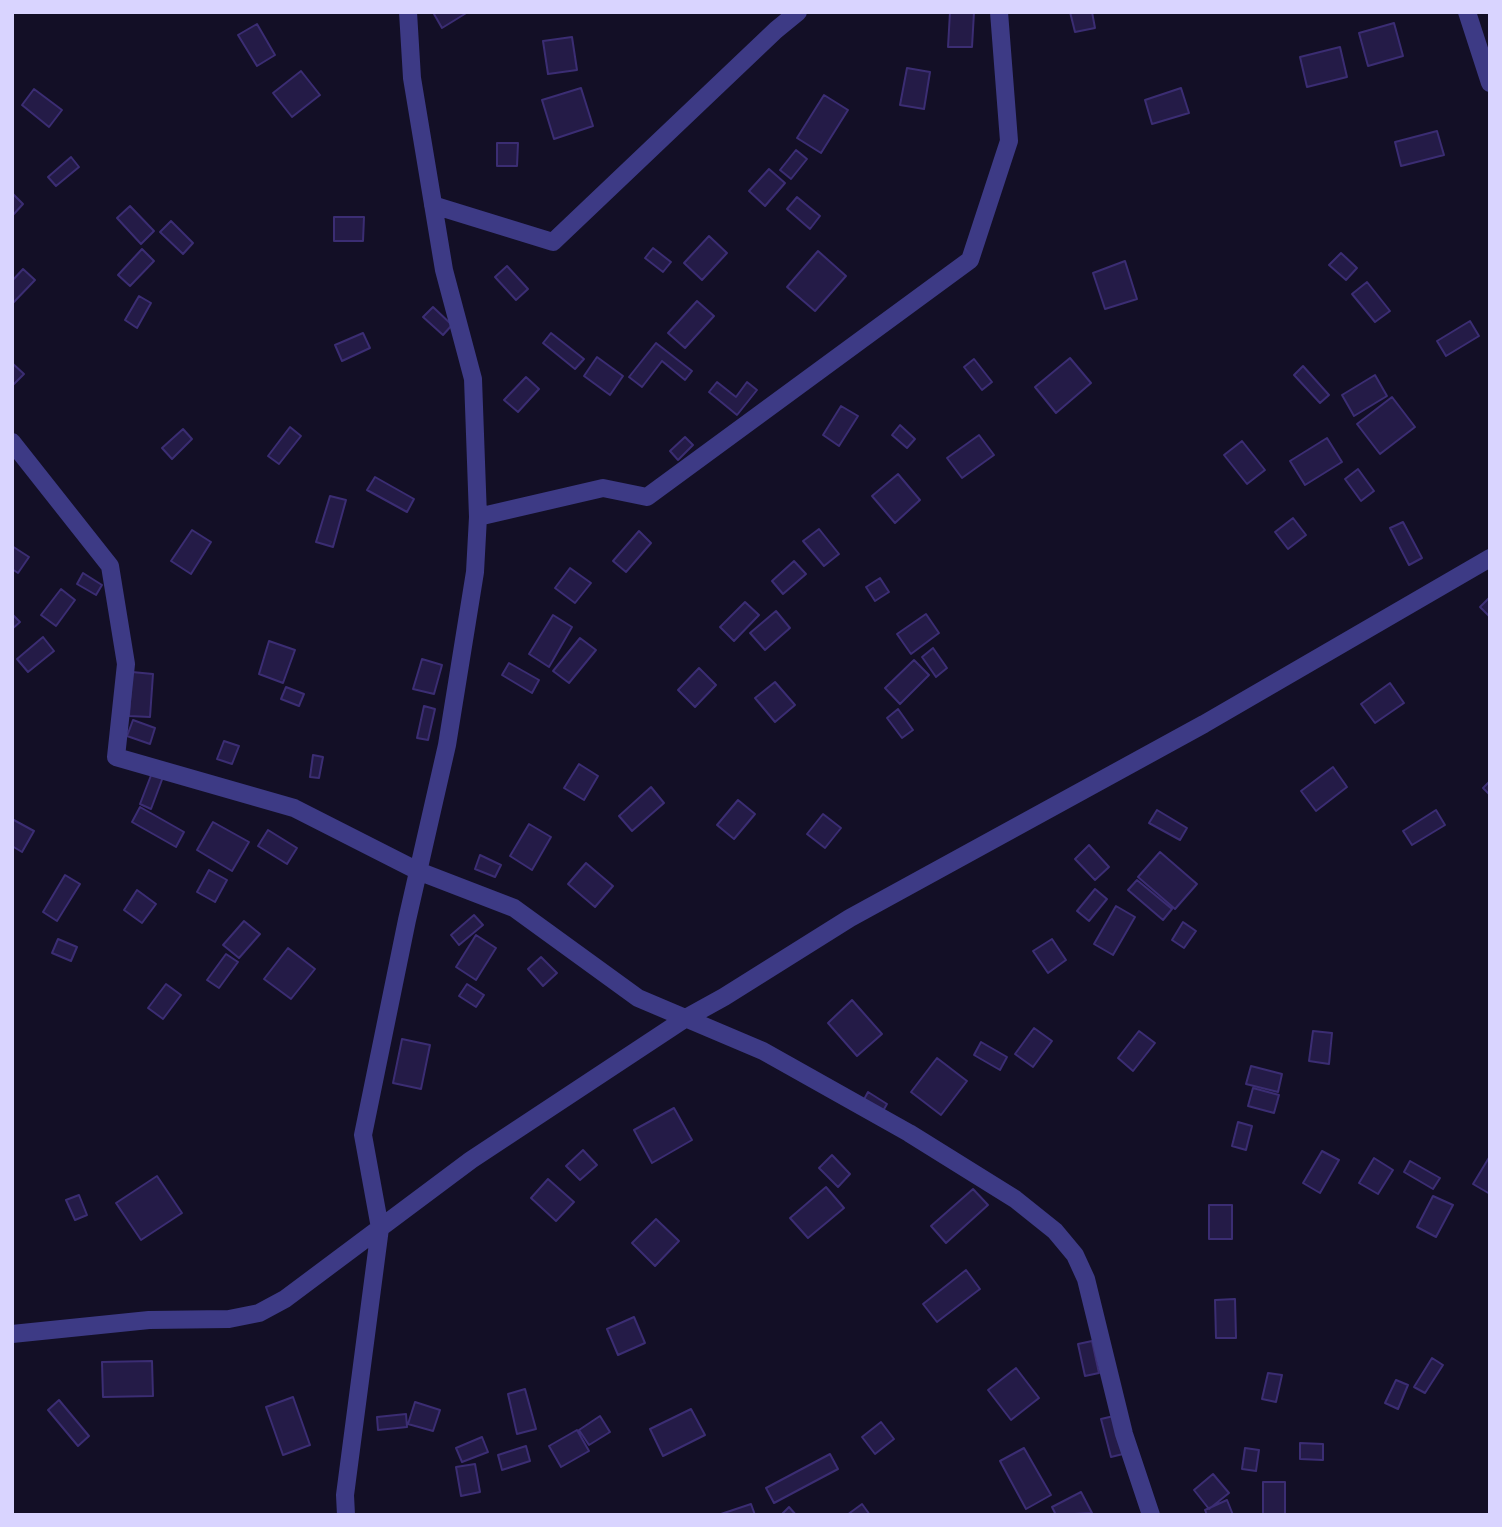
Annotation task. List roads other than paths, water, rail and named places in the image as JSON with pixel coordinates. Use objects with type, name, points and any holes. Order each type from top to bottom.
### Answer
[{"type":"street","points":[[346,1515],[345,1495],[380,1228],[363,1135],[447,745],[475,572],[478,517],[473,379],[444,270],[412,78],[408,12]]},
{"type":"street","points":[[433,205],[553,242],[798,12]]},
{"type":"street","points":[[478,517],[603,488],[647,497],[970,260],[1009,141],[999,12]]},
{"type":"street","points":[[1467,12],[1490,83]]},
{"type":"street","points":[[12,442],[110,566],[126,664],[116,757],[294,808],[418,872],[514,908],[638,998],[764,1051],[909,1133],[1015,1199],[1055,1231],[1075,1255],[1086,1279],[1124,1434],[1151,1515]]},
{"type":"street","points":[[12,1334],[149,1320],[229,1319],[259,1313],[285,1299],[471,1160],[686,1018],[724,998],[850,918],[1204,724],[1490,558]]}]
